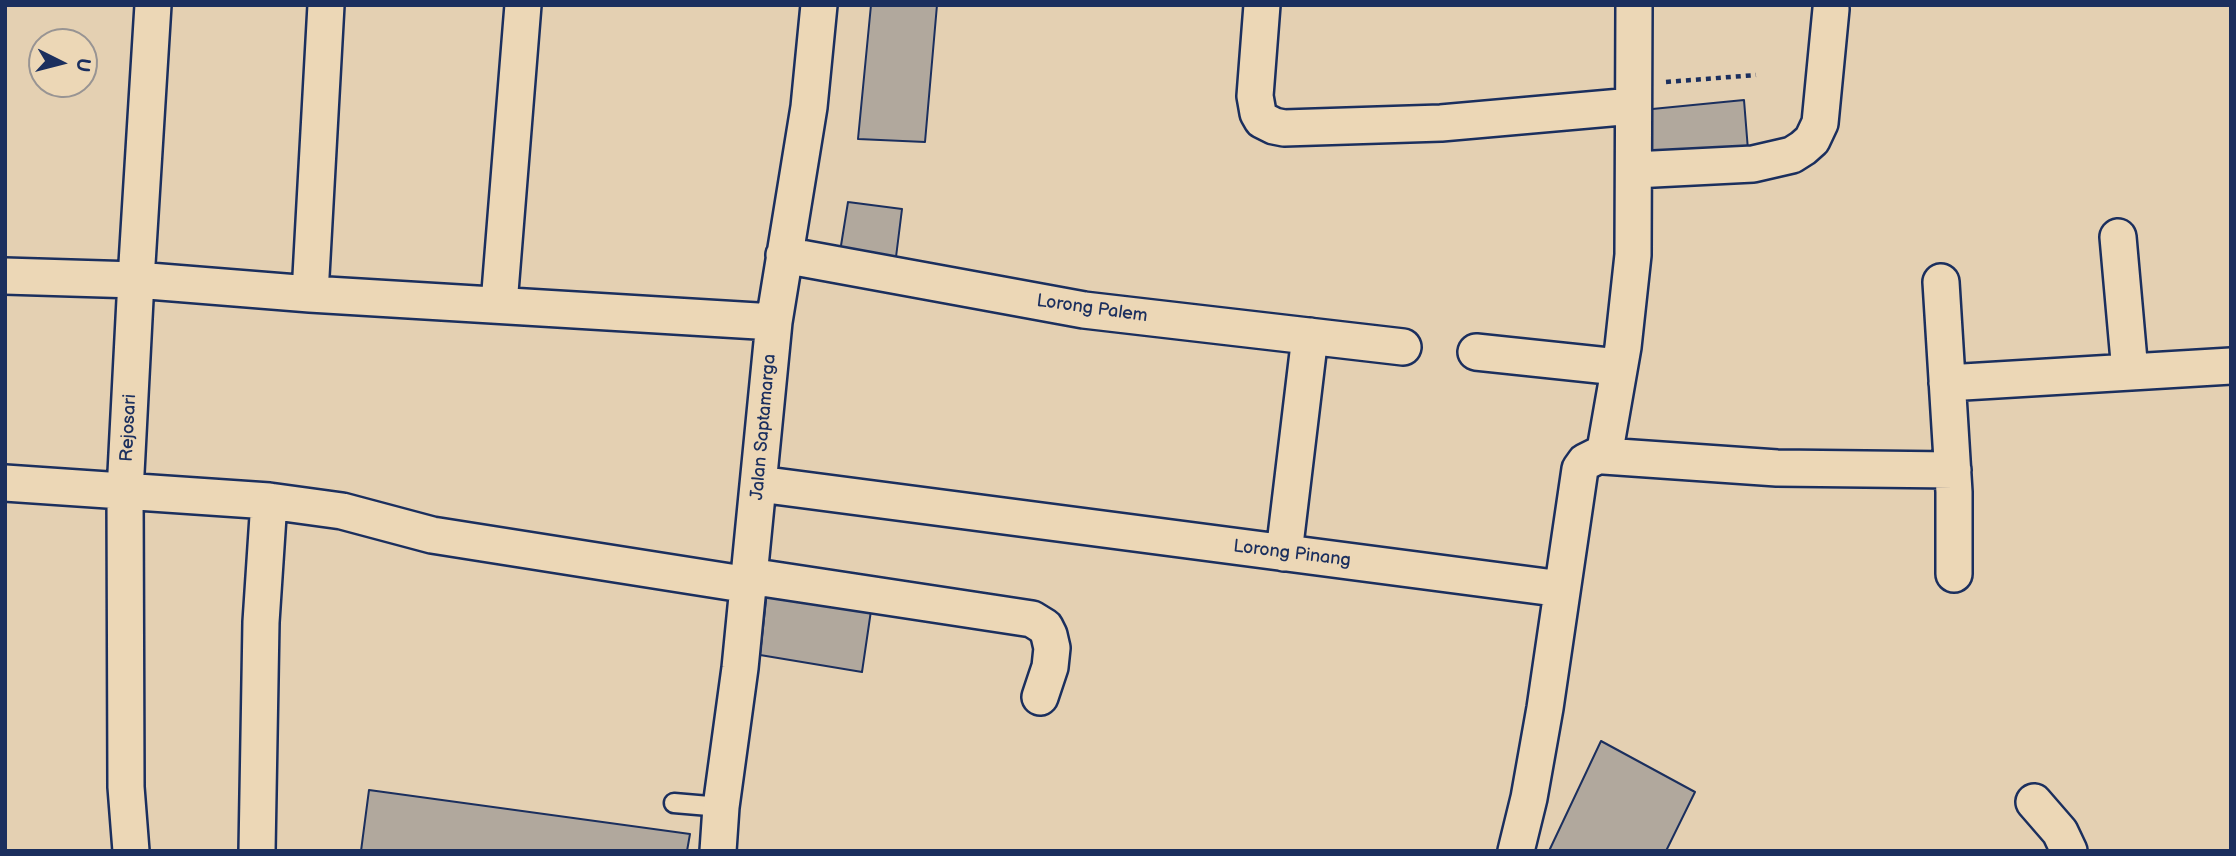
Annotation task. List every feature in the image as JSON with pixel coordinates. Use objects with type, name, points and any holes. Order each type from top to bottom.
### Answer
[{"type":"street","name":"Rejosari","points":[[131,851],[126,787],[125,492],[153,5]]},
{"type":"street","points":[[310,294],[326,5]]},
{"type":"street","points":[[499,304],[523,5]]},
{"type":"street","name":"Jalan Saptamarga","points":[[718,851],[721,807],[740,668],[774,322],[809,107],[819,5]]},
{"type":"street","points":[[1262,5],[1255,96],[1262,120],[1274,126],[1284,128],[1441,122],[1633,95]]},
{"type":"street","points":[[1604,456],[1633,255],[1634,5]]},
{"type":"street","points":[[1634,170],[1753,164],[1792,155],[1803,148],[1812,140],[1819,123],[1831,9]]},
{"type":"street","points":[[2118,237],[2130,372]]},
{"type":"street","name":"Lorong Palem","points":[[784,255],[1084,310],[1403,347]]},
{"type":"street","points":[[5,276],[136,280],[310,294],[774,322]]},
{"type":"street","points":[[1941,282],[1953,470],[1954,573]]},
{"type":"street","points":[[1284,553],[1310,335]]},
{"type":"street","points":[[1476,352],[1618,367]]},
{"type":"street","points":[[1947,383],[2231,366]]},
{"type":"street","points":[[1516,851],[1529,798],[1580,469],[1585,462],[1597,456],[1604,456],[1777,468],[1953,470]]},
{"type":"street","points":[[5,484],[270,501],[342,511],[432,535],[1032,619],[1045,627],[1052,648],[1050,667],[1040,697]]},
{"type":"street","name":"Lorong Pinang","points":[[759,484],[1562,589]]},
{"type":"street","points":[[257,851],[261,622],[270,501]]},
{"type":"street","points":[[2035,802],[2060,832],[2069,851]]},
{"type":"lane","points":[[674,803],[721,807]]},
{"type":"path","points":[[1633,95],[1756,75]]},
{"type":"building","points":[[871,5],[937,5],[925,142],[858,139]]},
{"type":"building","points":[[1744,100],[1748,150],[1646,158],[1642,110]]},
{"type":"building","points":[[848,202],[902,209],[895,265],[839,258]]},
{"type":"building","points":[[768,582],[873,597],[862,672],[760,655]]},
{"type":"building","points":[[1601,741],[1695,792],[1666,851],[1549,851]]},
{"type":"building","points":[[369,790],[690,834],[687,851],[361,851]]}]
